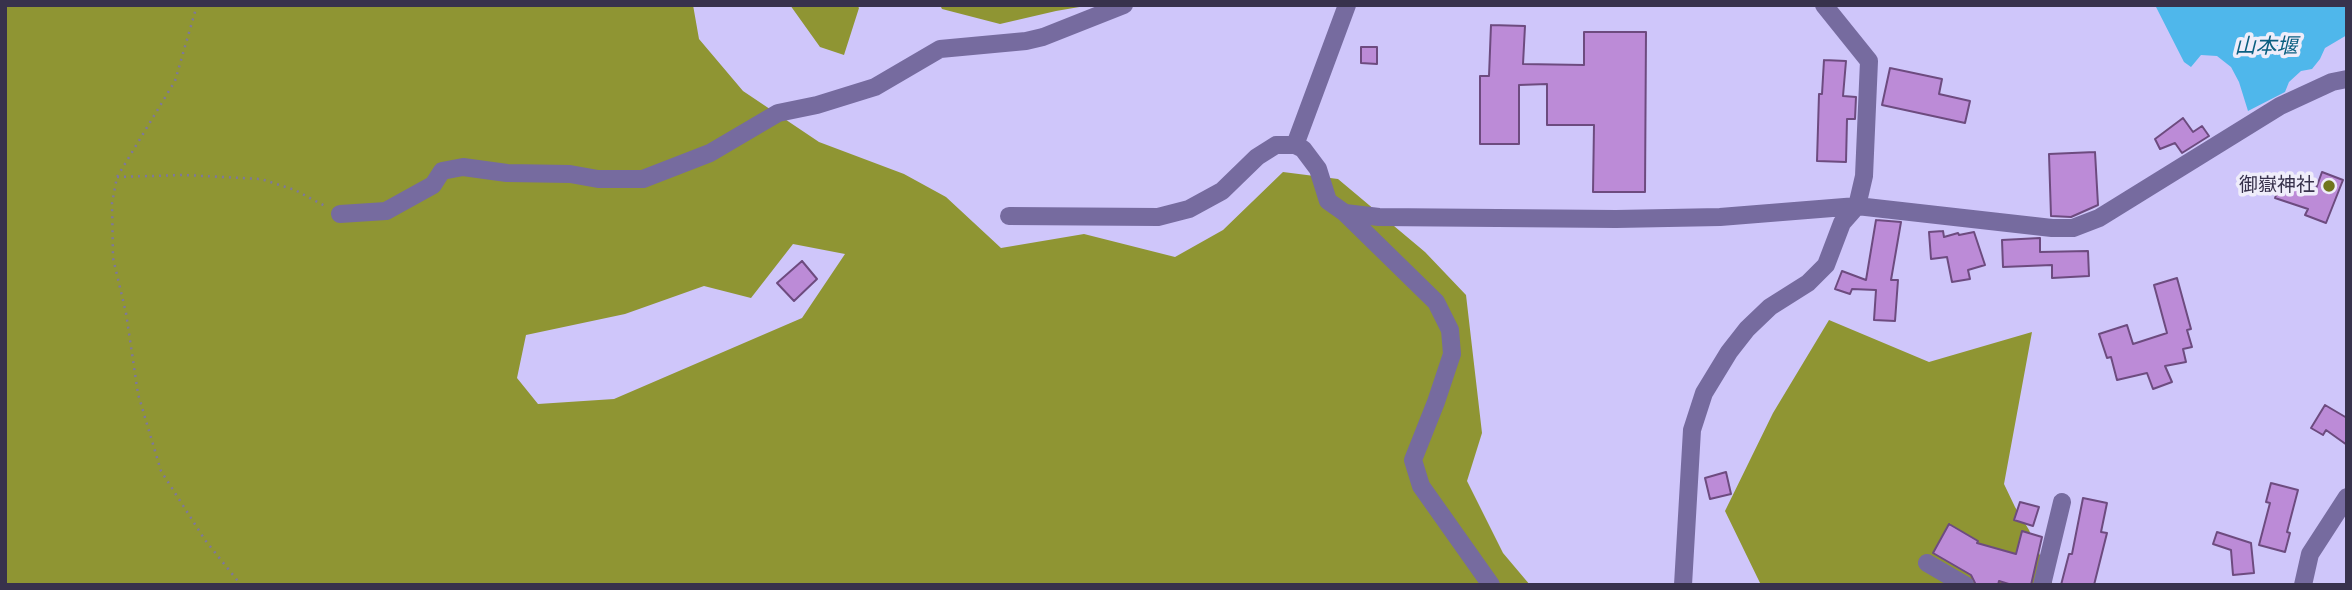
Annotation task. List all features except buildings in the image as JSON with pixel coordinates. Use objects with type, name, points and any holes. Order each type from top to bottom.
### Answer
[{"type":"street","points":[[340,214],[386,211],[433,185],[442,171],[463,167],[507,173],[570,174],[598,180],[643,179],[710,153],[778,113],[817,105],[875,87],[940,49],[1043,37],[1124,5]]},
{"type":"street","points":[[1295,145],[1347,5]]},
{"type":"street","points":[[1683,585],[1692,430],[1704,393],[1729,352],[1747,329],[1770,307],[1808,283],[1826,265],[1842,223],[1857,206],[1864,176],[1869,61],[1825,5]]},
{"type":"street","points":[[1345,213],[1379,217],[1616,219],[1720,217],[1857,206],[2052,228],[2073,228],[2099,218],[2280,106],[2332,82],[2347,79]]},
{"type":"street","points":[[1009,216],[1158,217],[1189,209],[1222,191],[1258,157],[1276,145],[1295,145],[1303,149],[1318,169],[1328,201],[1345,213],[1436,302],[1450,330],[1452,354],[1413,460],[1421,486],[1491,585]]},
{"type":"street","points":[[2303,585],[2310,554],[2347,497]]},
{"type":"street","points":[[2042,585],[2062,502]]},
{"type":"street","points":[[1927,563],[1965,585]]},
{"type":"path","points":[[197,5],[175,81],[117,177],[112,203],[113,258],[126,313],[138,394],[161,471],[205,540],[241,585]]},
{"type":"path","points":[[117,177],[184,175],[261,179],[295,190],[340,214]]},
{"type":"green space","points":[[5,5],[693,5],[699,39],[743,91],[819,142],[904,174],[946,197],[1001,248],[1084,234],[1175,257],[1223,230],[1283,172],[1338,179],[1425,252],[1466,295],[1482,433],[1467,481],[1503,553],[1530,585],[5,585]],"holes":[[[793,244],[845,254],[802,318],[614,399],[538,404],[517,378],[526,335],[625,314],[704,286],[751,298]]]},
{"type":"green space","points":[[790,5],[857,5],[859,8],[844,55],[820,47]]},
{"type":"green space","points":[[940,5],[1091,5],[1000,24],[942,9]]},
{"type":"green space","points":[[1829,320],[1929,362],[2032,332],[2004,484],[2029,530],[2053,585],[1761,585],[1725,511],[1773,413]]},
{"type":"water","name":"山本堰","points":[[2155,5],[2347,5],[2347,35],[2325,48],[2312,69],[2301,71],[2289,82],[2285,92],[2248,111],[2231,67],[2217,56],[2201,55],[2191,67],[2184,62]]},
{"type":"place","name":"御嶽神社","points":[[2329,186]]}]
